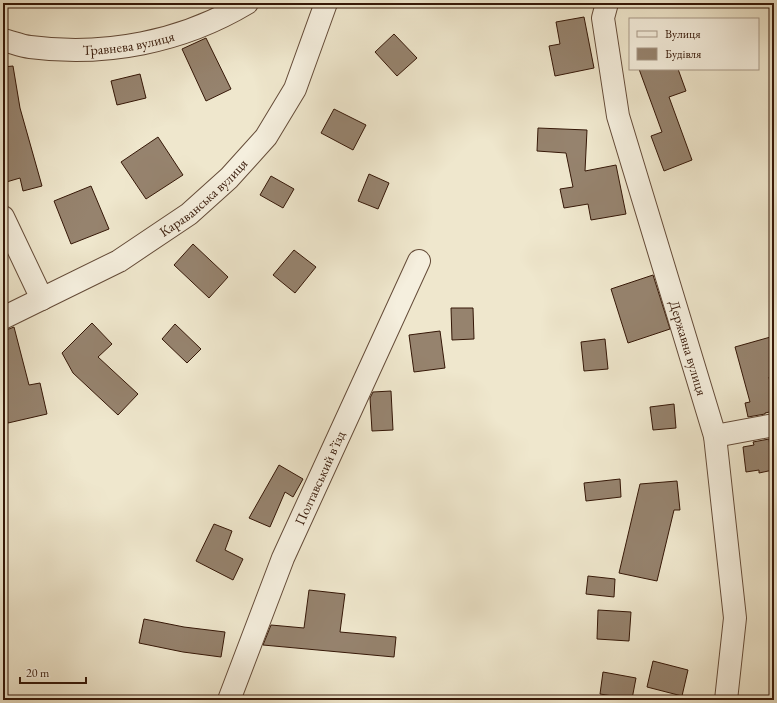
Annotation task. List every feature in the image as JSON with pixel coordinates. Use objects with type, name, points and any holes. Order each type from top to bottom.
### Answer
[{"type":"street","name":"Травнева вулиця","points":[[3,40],[28,47],[70,50],[111,49],[152,42],[191,30],[229,14],[247,3]]},
{"type":"street","name":"Караванська вулиця","points":[[3,318],[119,261],[189,214],[229,178],[266,137],[295,89],[326,3]]},
{"type":"street","name":"Державна вулиця","points":[[607,3],[603,18],[618,116],[715,436],[735,618],[726,700]]},
{"type":"street","points":[[3,218],[42,299]]},
{"type":"street","name":"Полтавський в’їзд","points":[[229,700],[283,558],[419,260]]},
{"type":"street","points":[[715,436],[774,425]]},
{"type":"building","points":[[584,17],[594,68],[555,76],[549,46],[560,44],[556,22]]},
{"type":"building","points":[[394,34],[417,58],[397,76],[375,52]]},
{"type":"building","points":[[206,38],[231,89],[206,101],[182,49]]},
{"type":"building","points":[[13,66],[20,108],[42,186],[23,191],[20,178],[3,183],[3,67]]},
{"type":"building","points":[[639,70],[678,70],[686,91],[669,97],[692,160],[664,171],[651,136],[662,132]]},
{"type":"building","points":[[140,74],[146,98],[117,105],[111,81]]},
{"type":"building","points":[[334,109],[366,125],[353,150],[321,133]]},
{"type":"building","points":[[538,128],[587,130],[585,171],[616,165],[626,214],[591,220],[588,204],[564,208],[560,189],[573,187],[566,153],[537,151]]},
{"type":"building","points":[[158,137],[183,175],[146,199],[121,162]]},
{"type":"building","points":[[369,174],[389,183],[378,209],[358,201]]},
{"type":"building","points":[[271,176],[294,189],[283,208],[260,195]]},
{"type":"building","points":[[91,186],[109,229],[71,244],[54,201]]},
{"type":"building","points":[[193,244],[228,277],[209,298],[174,265]]},
{"type":"building","points":[[294,250],[316,267],[295,293],[273,275]]},
{"type":"building","points":[[653,275],[670,329],[628,343],[611,289]]},
{"type":"building","points":[[451,308],[473,308],[474,339],[452,340]]},
{"type":"building","points":[[92,323],[112,344],[98,357],[138,394],[118,415],[73,373],[62,353]]},
{"type":"building","points":[[175,324],[201,349],[187,363],[162,339]]},
{"type":"building","points":[[14,327],[29,385],[40,383],[47,414],[8,423],[3,400],[3,330]]},
{"type":"building","points":[[440,331],[445,368],[414,372],[409,335]]},
{"type":"building","points":[[774,336],[774,375],[769,377],[774,411],[748,417],[745,403],[750,402],[735,347]]},
{"type":"building","points":[[605,339],[608,369],[584,371],[581,342]]},
{"type":"building","points":[[391,391],[393,430],[372,431],[370,398],[373,392]]},
{"type":"building","points":[[674,404],[676,428],[653,430],[650,407]]},
{"type":"building","points":[[769,439],[773,470],[759,473],[759,470],[746,472],[743,447],[754,445],[753,442]]},
{"type":"building","points":[[279,465],[303,479],[293,497],[285,492],[270,527],[249,518]]},
{"type":"building","points":[[620,479],[621,497],[586,501],[584,483]]},
{"type":"building","points":[[677,481],[680,510],[674,510],[657,581],[619,573],[640,484]]},
{"type":"building","points":[[214,524],[232,531],[225,550],[243,559],[233,580],[196,561]]},
{"type":"building","points":[[588,576],[615,579],[614,597],[586,594]]},
{"type":"building","points":[[309,590],[345,594],[340,632],[396,637],[394,657],[263,645],[271,625],[304,628]]},
{"type":"building","points":[[598,610],[631,612],[629,641],[597,639]]},
{"type":"building","points":[[144,619],[184,627],[225,632],[221,657],[183,652],[139,643]]},
{"type":"building","points":[[653,661],[688,670],[682,696],[647,687]]},
{"type":"building","points":[[603,672],[636,678],[632,699],[600,694]]}]
